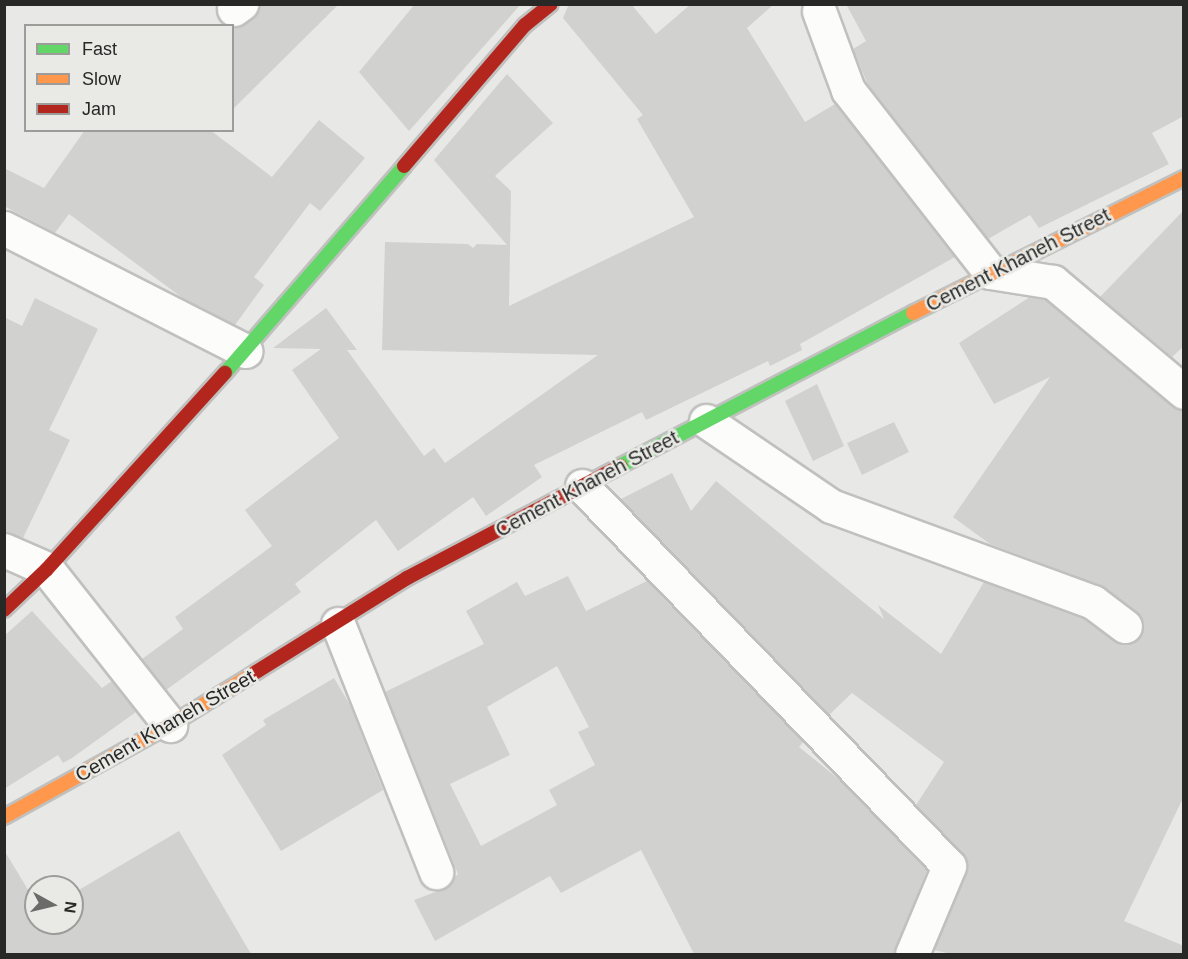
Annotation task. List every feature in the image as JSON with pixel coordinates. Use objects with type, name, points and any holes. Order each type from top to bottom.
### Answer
[{"type":"street","points":[[4,610],[47,569],[245,351],[525,25],[551,4]]},
{"type":"street","points":[[819,11],[848,90],[990,272],[1053,282],[1184,392]]},
{"type":"street","name":"Cement Khaneh Street","points":[[4,817],[170,725],[338,624],[407,578],[990,272],[1184,178]]},
{"type":"street","points":[[4,228],[245,351]]},
{"type":"street","points":[[706,421],[831,506],[1093,602],[1125,626]]},
{"type":"street","points":[[582,486],[949,866],[912,954]]},
{"type":"street","points":[[4,550],[47,569],[170,725]]},
{"type":"street","points":[[338,624],[436,872]]},
{"type":"building","points":[[259,4],[339,4],[234,108],[234,26],[252,19]]},
{"type":"building","points":[[415,4],[521,4],[409,131],[359,72]]},
{"type":"building","points":[[569,4],[631,4],[656,34],[691,4],[774,4],[747,28],[805,122],[835,104],[955,257],[800,344],[802,350],[770,366],[768,361],[646,420],[642,412],[534,465],[542,477],[486,516],[473,497],[398,551],[376,520],[295,584],[301,592],[166,690],[142,659],[183,629],[175,617],[272,546],[245,510],[339,438],[292,370],[321,349],[273,348],[326,308],[357,350],[347,350],[424,456],[434,448],[445,463],[598,355],[382,350],[385,242],[468,244],[473,248],[477,244],[507,245],[434,160],[507,74],[553,123],[495,176],[511,191],[509,306],[694,217],[637,119],[643,115],[563,18]]},
{"type":"building","points":[[846,4],[1184,4],[1184,116],[1152,133],[1169,164],[1039,228],[1030,215],[988,239],[868,85],[853,49],[866,41]]},
{"type":"building","points":[[319,120],[365,158],[320,211],[310,203],[254,277],[264,285],[235,325],[184,299],[69,214],[55,233],[4,206],[4,168],[44,188],[84,132],[213,132],[272,177]]},
{"type":"building","points":[[1184,210],[1184,346],[1172,357],[1100,297]]},
{"type":"building","points":[[1030,297],[1045,300],[1172,406],[1184,410],[1184,796],[1124,921],[1184,946],[1184,954],[951,954],[934,950],[967,863],[962,853],[916,805],[944,762],[852,693],[829,715],[621,499],[672,473],[691,511],[716,481],[884,619],[878,605],[941,654],[984,582],[1084,619],[1114,641],[1133,643],[1143,629],[1142,618],[1104,587],[990,544],[953,517],[1050,377],[994,404],[959,343]]},
{"type":"building","points":[[35,298],[98,329],[49,430],[70,440],[23,538],[4,532],[4,317],[22,326]]},
{"type":"building","points":[[817,384],[844,446],[813,461],[785,401]]},
{"type":"building","points":[[894,422],[909,452],[862,475],[847,443]]},
{"type":"building","points":[[568,576],[586,611],[647,581],[803,742],[799,747],[840,780],[927,870],[894,954],[694,954],[641,850],[561,893],[550,876],[435,941],[414,900],[443,889],[458,874],[385,692],[484,644],[466,611],[517,582],[525,596]],"holes":[[[557,666],[589,727],[578,732],[595,765],[549,790],[557,805],[481,846],[450,784],[510,755],[487,707]]]},
{"type":"building","points":[[32,611],[102,688],[112,681],[136,712],[72,758],[63,763],[58,755],[4,789],[4,636]]},
{"type":"building","points":[[334,678],[350,705],[383,790],[281,851],[222,755],[266,725],[263,720]]},
{"type":"building","points":[[179,831],[251,954],[4,954],[4,850],[24,883],[24,935],[84,935],[84,887]]},
{"type":"traffic: fast","points":[[225,373],[404,166]]},
{"type":"traffic: fast","points":[[620,466],[913,313]]},
{"type":"traffic: slow","points":[[913,313],[1184,178]]},
{"type":"traffic: slow","points":[[4,817],[170,725],[256,672]]},
{"type":"traffic: jam","points":[[404,166],[525,25],[551,4]]},
{"type":"traffic: jam","points":[[4,610],[47,569],[225,373]]},
{"type":"traffic: jam","points":[[256,672],[407,578],[620,466]]}]
